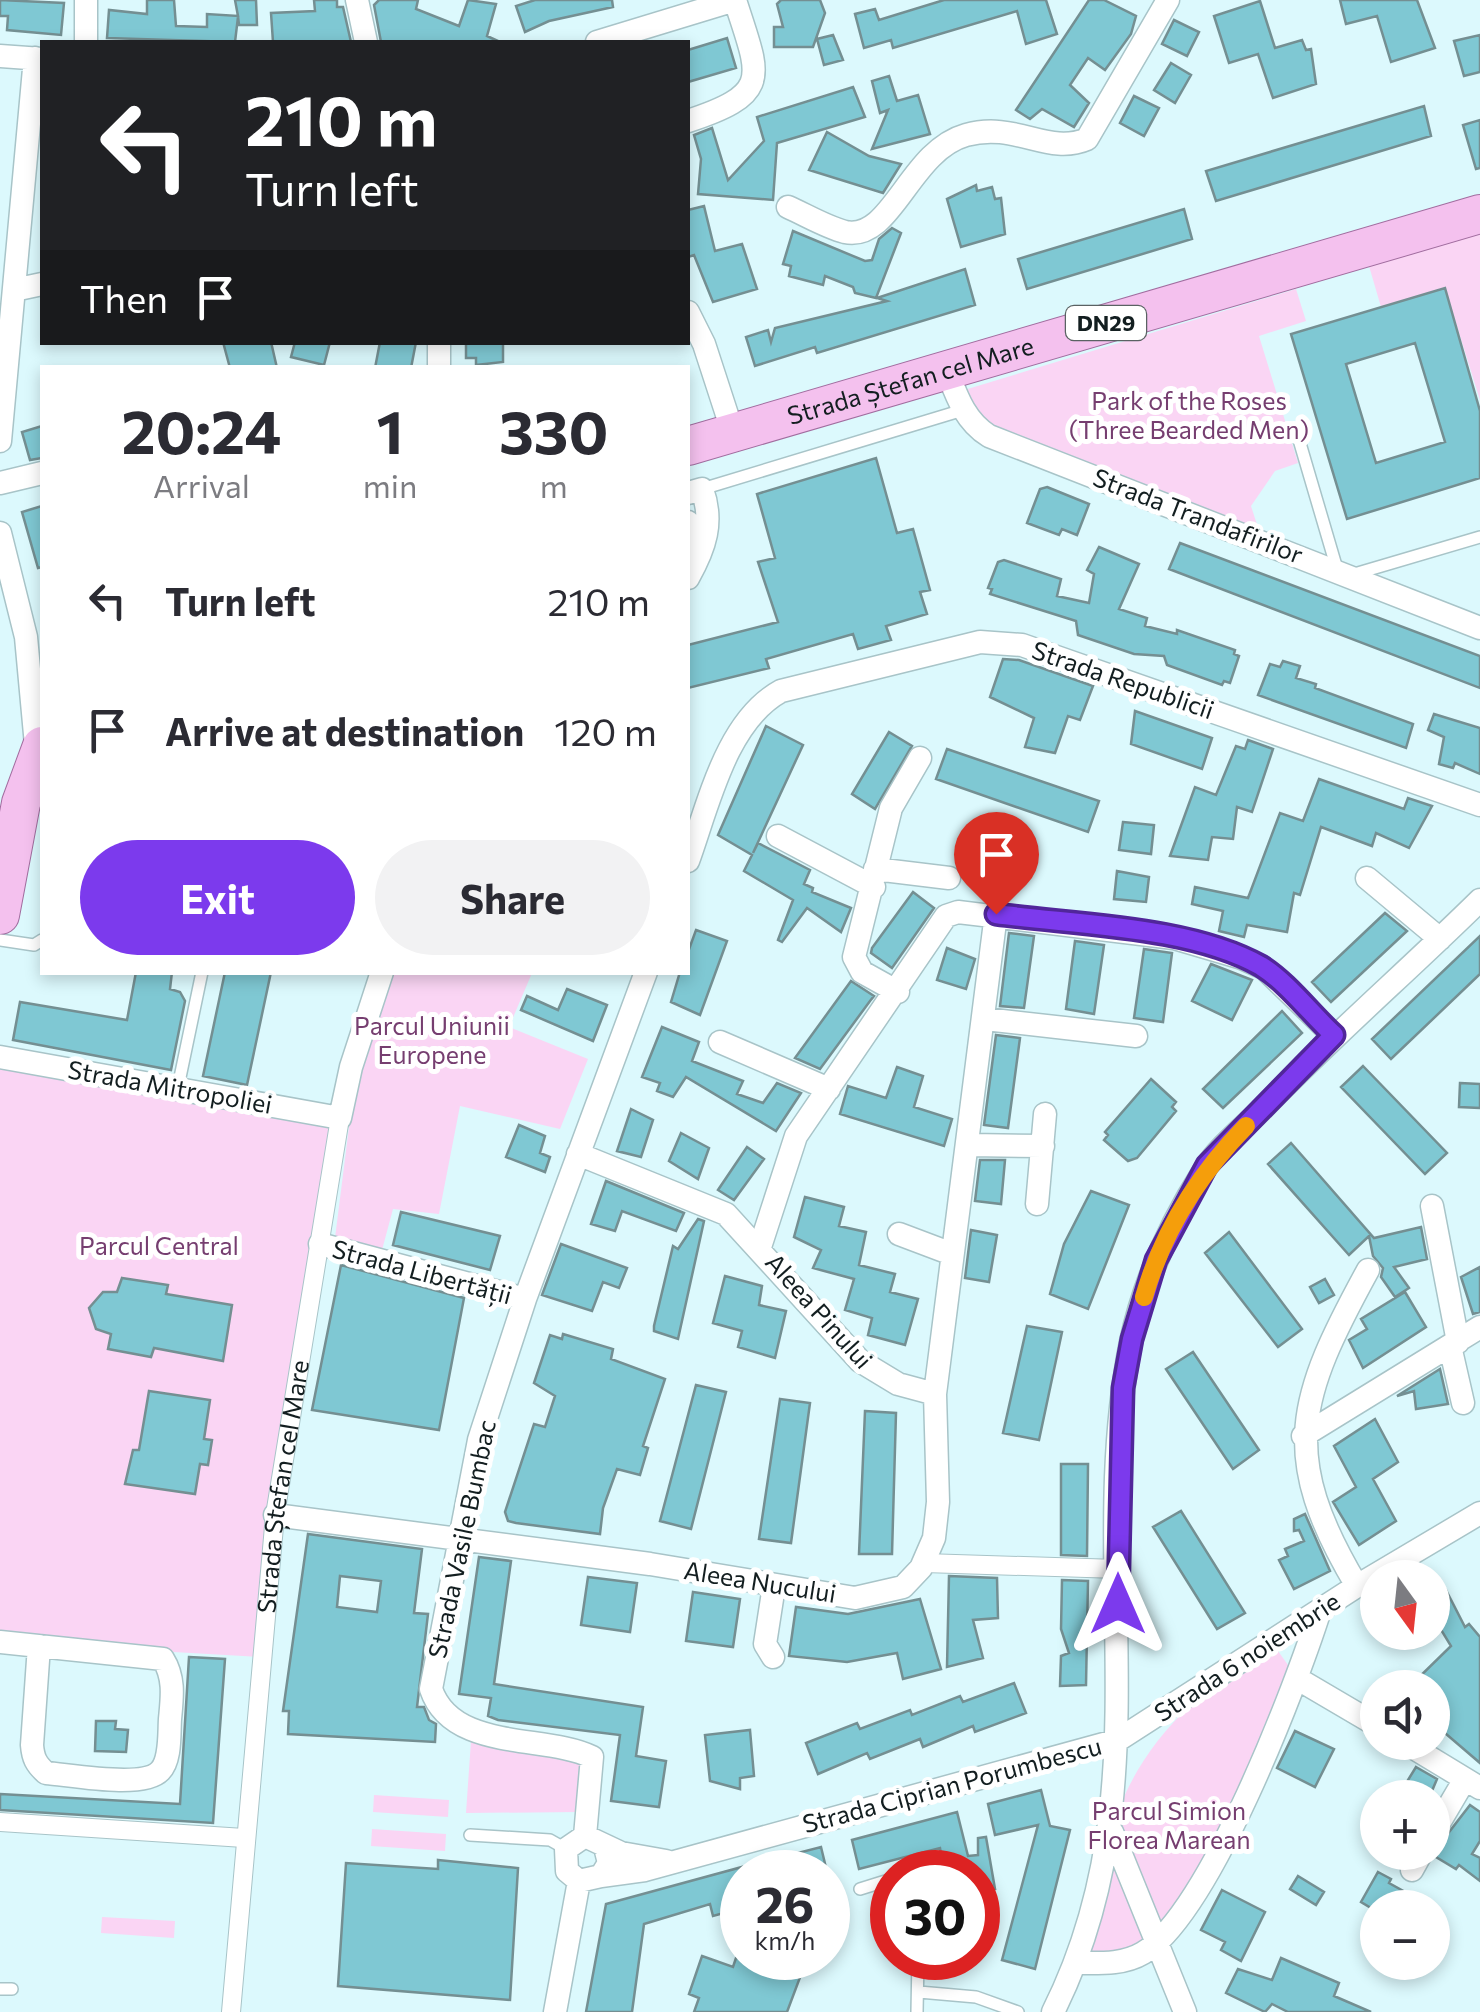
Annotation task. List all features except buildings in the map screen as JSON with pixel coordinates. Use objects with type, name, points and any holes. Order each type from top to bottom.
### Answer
[{"type":"main road","name":"Strada Ștefan cel Mare","points":[[690,445],[1480,214]]},
{"type":"main road","points":[[0,915],[21,803],[40,751]]},
{"type":"street","points":[[86,0],[86,40]]},
{"type":"street","points":[[357,0],[366,40]]},
{"type":"street","points":[[788,208],[844,232],[858,233],[878,224],[921,164],[954,139],[1018,132],[1060,146],[1072,146],[1095,131],[1168,0]]},
{"type":"street","points":[[603,40],[724,2],[755,64],[754,82],[743,98],[690,121]]},
{"type":"street","points":[[0,56],[39,59],[14,290],[5,325],[0,441]]},
{"type":"street","points":[[14,290],[40,284]]},
{"type":"street","points":[[690,316],[704,344],[733,433]]},
{"type":"street","name":"Strada Trandafirilor","points":[[947,371],[963,410],[974,427],[989,436],[1480,628]]},
{"type":"street","points":[[0,483],[40,473]]},
{"type":"street","points":[[691,572],[710,517],[695,491]]},
{"type":"street","points":[[0,533],[26,638],[40,751]]},
{"type":"street","name":"Strada Republicii","points":[[697,804],[764,701],[781,691],[1000,641],[1480,805]]},
{"type":"street","points":[[898,992],[862,972],[854,958],[891,808],[920,758]]},
{"type":"street","points":[[690,849],[697,804]]},
{"type":"street","points":[[778,836],[874,878],[949,878]]},
{"type":"street","points":[[1367,878],[1440,939]]},
{"type":"street","points":[[1053,2012],[1076,1963],[1111,1828],[1118,1740],[1123,1388],[1132,1339],[1156,1260],[1207,1165],[1334,1035],[1480,900]]},
{"type":"street","points":[[760,1247],[796,1136],[898,992],[946,916],[958,912],[996,914],[1174,938],[1242,958],[1264,968],[1334,1035]]},
{"type":"street","points":[[996,914],[970,1145],[935,1394],[938,1502],[934,1538],[924,1563],[1118,1570]]},
{"type":"street","name":"Strada Ștefan cel Mare","points":[[231,2012],[275,1515],[340,1118],[351,1067],[381,975]]},
{"type":"street","name":"Strada Vasile Bumbac","points":[[585,1844],[592,1758],[483,1734],[435,1701],[431,1690],[479,1440],[525,1299],[645,975]]},
{"type":"street","points":[[985,1020],[1136,1036]]},
{"type":"street","points":[[720,1042],[830,1089]]},
{"type":"street","name":"Strada Mitropoliei","points":[[0,1057],[340,1118]]},
{"type":"street","points":[[1037,1204],[1046,1114]]},
{"type":"street","points":[[970,1145],[1042,1146]]},
{"type":"street","name":"Aleea Pinului","points":[[578,1154],[726,1214],[860,1361],[898,1384],[935,1394]]},
{"type":"street","points":[[1432,1206],[1463,1404]]},
{"type":"street","points":[[899,1234],[952,1254]]},
{"type":"street","name":"Strada Libertății","points":[[320,1244],[525,1299]]},
{"type":"street","points":[[1357,1586],[1324,1522],[1307,1472],[1303,1436],[1334,1333],[1368,1270]]},
{"type":"street","points":[[1303,1436],[1480,1327]]},
{"type":"street","name":"Strada 6 noiembrie","points":[[1118,1740],[1357,1586],[1480,1514]]},
{"type":"street","name":"Aleea Nucului","points":[[275,1515],[650,1564],[774,1586],[871,1596],[903,1587],[924,1563]]},
{"type":"street","points":[[773,1658],[765,1644],[774,1586]]},
{"type":"street","points":[[1076,1963],[1128,1959],[1155,1944],[1184,1911],[1245,1800],[1298,1679],[1320,1610]]},
{"type":"street","points":[[0,1642],[38,1646],[163,1660],[170,1671],[172,1696],[166,1761],[160,1771],[141,1781],[46,1774],[40,1768],[32,1745],[38,1646]]},
{"type":"street","points":[[1298,1679],[1360,1715]]},
{"type":"street","name":"Strada Ciprian Porumbescu","points":[[590,1879],[1118,1740]]},
{"type":"street","points":[[1434,1760],[1473,1784],[1450,1813]]},
{"type":"street","points":[[0,1822],[244,1838]]},
{"type":"street","points":[[1111,1828],[1155,1944],[1186,2012]]},
{"type":"street","points":[[556,2012],[590,1879],[609,1862],[585,1844],[566,1872],[590,1879]]},
{"type":"street","name":"Strada Ciprian Porumbescu","points":[[585,1844],[670,1861]]},
{"type":"lane","points":[[695,491],[963,410]]},
{"type":"lane","points":[[1297,433],[1344,572],[1480,537]]},
{"type":"lane","points":[[0,940],[34,945],[40,940]]},
{"type":"lane","points":[[178,1087],[201,975]]},
{"type":"lane","points":[[470,1835],[585,1844]]},
{"type":"lane","points":[[860,1888],[870,1885]]},
{"type":"lane","points":[[918,2012],[919,1980]]},
{"type":"lane","points":[[919,1992],[976,1996],[1018,2012]]},
{"type":"green space","points":[[1480,234],[1480,400],[1445,288],[1381,307],[1369,266]]},
{"type":"green space","name":"Park of the Roses (Three Bearded Men)","points":[[1296,289],[1306,321],[1259,336],[1298,463],[1275,471],[1251,506],[1262,540],[989,436],[961,391]]},
{"type":"green space","name":"Parcul Uniunii Europene","points":[[381,975],[531,975],[509,1027],[588,1059],[560,1129],[460,1106],[439,1214],[393,1209],[382,1250],[335,1238],[360,1040]]},
{"type":"green space","name":"Parcul Central","points":[[0,1057],[340,1118],[259,1657],[0,1642]]},
{"type":"green space","name":"Parcul Simion Florea Marean","points":[[1278,1651],[1298,1679],[1245,1800],[1155,1944],[1076,1963],[1113,1823],[1143,1761],[1202,1695]]},
{"type":"green space","points":[[471,1741],[585,1763],[580,1812],[466,1813]]},
{"type":"green space","points":[[374,1795],[449,1800],[448,1817],[373,1812]]},
{"type":"green space","points":[[372,1829],[446,1834],[445,1851],[371,1846]]},
{"type":"green space","points":[[102,1917],[175,1921],[174,1938],[101,1933]]},
{"type":"slow traffic","points":[[1144,1297],[1156,1260],[1207,1165],[1246,1126]]},
{"type":"route","points":[[996,914],[1174,938],[1242,958],[1264,968],[1334,1035],[1207,1165],[1156,1260],[1132,1339],[1123,1388],[1118,1604]]}]
